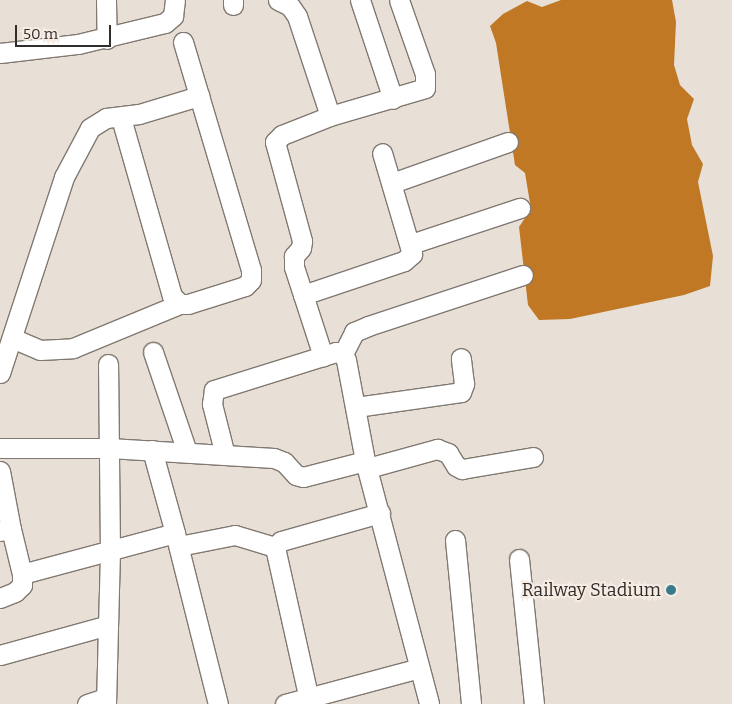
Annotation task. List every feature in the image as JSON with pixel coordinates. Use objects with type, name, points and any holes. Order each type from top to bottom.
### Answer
[{"type":"street","points":[[106,0],[107,39]]},
{"type":"street","points":[[0,53],[107,39],[171,20],[175,0]]},
{"type":"street","points":[[278,0],[290,6],[297,16],[330,116]]},
{"type":"street","points":[[360,0],[393,99]]},
{"type":"street","points":[[323,356],[293,261],[302,242],[274,144],[282,136],[330,116],[421,91],[427,84],[399,0]]},
{"type":"street","points":[[12,338],[40,350],[73,348],[180,304],[188,304],[245,286],[251,280],[251,270],[183,42]]},
{"type":"street","points":[[0,373],[73,160],[94,123],[106,118],[121,118],[199,96]]},
{"type":"street","points":[[121,118],[172,296],[180,304]]},
{"type":"street","points":[[392,183],[508,142]]},
{"type":"street","points":[[303,295],[404,261],[412,254],[411,244],[382,153]]},
{"type":"street","points":[[411,244],[520,208]]},
{"type":"street","points":[[429,704],[367,464],[343,354],[354,332],[523,275]]},
{"type":"street","points":[[153,352],[187,452]]},
{"type":"street","points":[[225,455],[212,404],[214,390],[323,356],[343,354]]},
{"type":"street","points":[[356,407],[461,392],[464,384],[460,358]]},
{"type":"street","points":[[87,704],[106,701],[110,551],[108,364]]},
{"type":"street","points":[[0,448],[108,448],[274,458],[284,462],[296,475],[303,477],[437,449],[448,453],[456,466],[462,469],[533,457]]},
{"type":"street","points":[[152,450],[177,540],[218,704]]},
{"type":"street","points":[[0,598],[15,592],[22,585],[22,574],[5,530],[1,483]]},
{"type":"street","points":[[275,547],[281,541],[380,514]]},
{"type":"street","points":[[22,574],[110,551],[177,540],[235,535],[275,547]]},
{"type":"street","points":[[455,540],[471,704]]},
{"type":"street","points":[[275,547],[309,701]]},
{"type":"street","points":[[519,559],[534,704]]},
{"type":"street","points":[[0,655],[108,625]]},
{"type":"street","points":[[285,704],[309,701],[419,668]]},
{"type":"shaded area","points":[[561,0],[672,0],[676,22],[674,65],[680,85],[694,99],[687,119],[692,145],[703,164],[698,182],[713,256],[710,286],[684,295],[570,319],[539,320],[528,305],[519,227],[531,209],[525,173],[515,165],[496,43],[490,26],[503,14],[527,1],[542,7]]},
{"type":"place","name":"Railway Stadium","points":[[671,590]]}]
